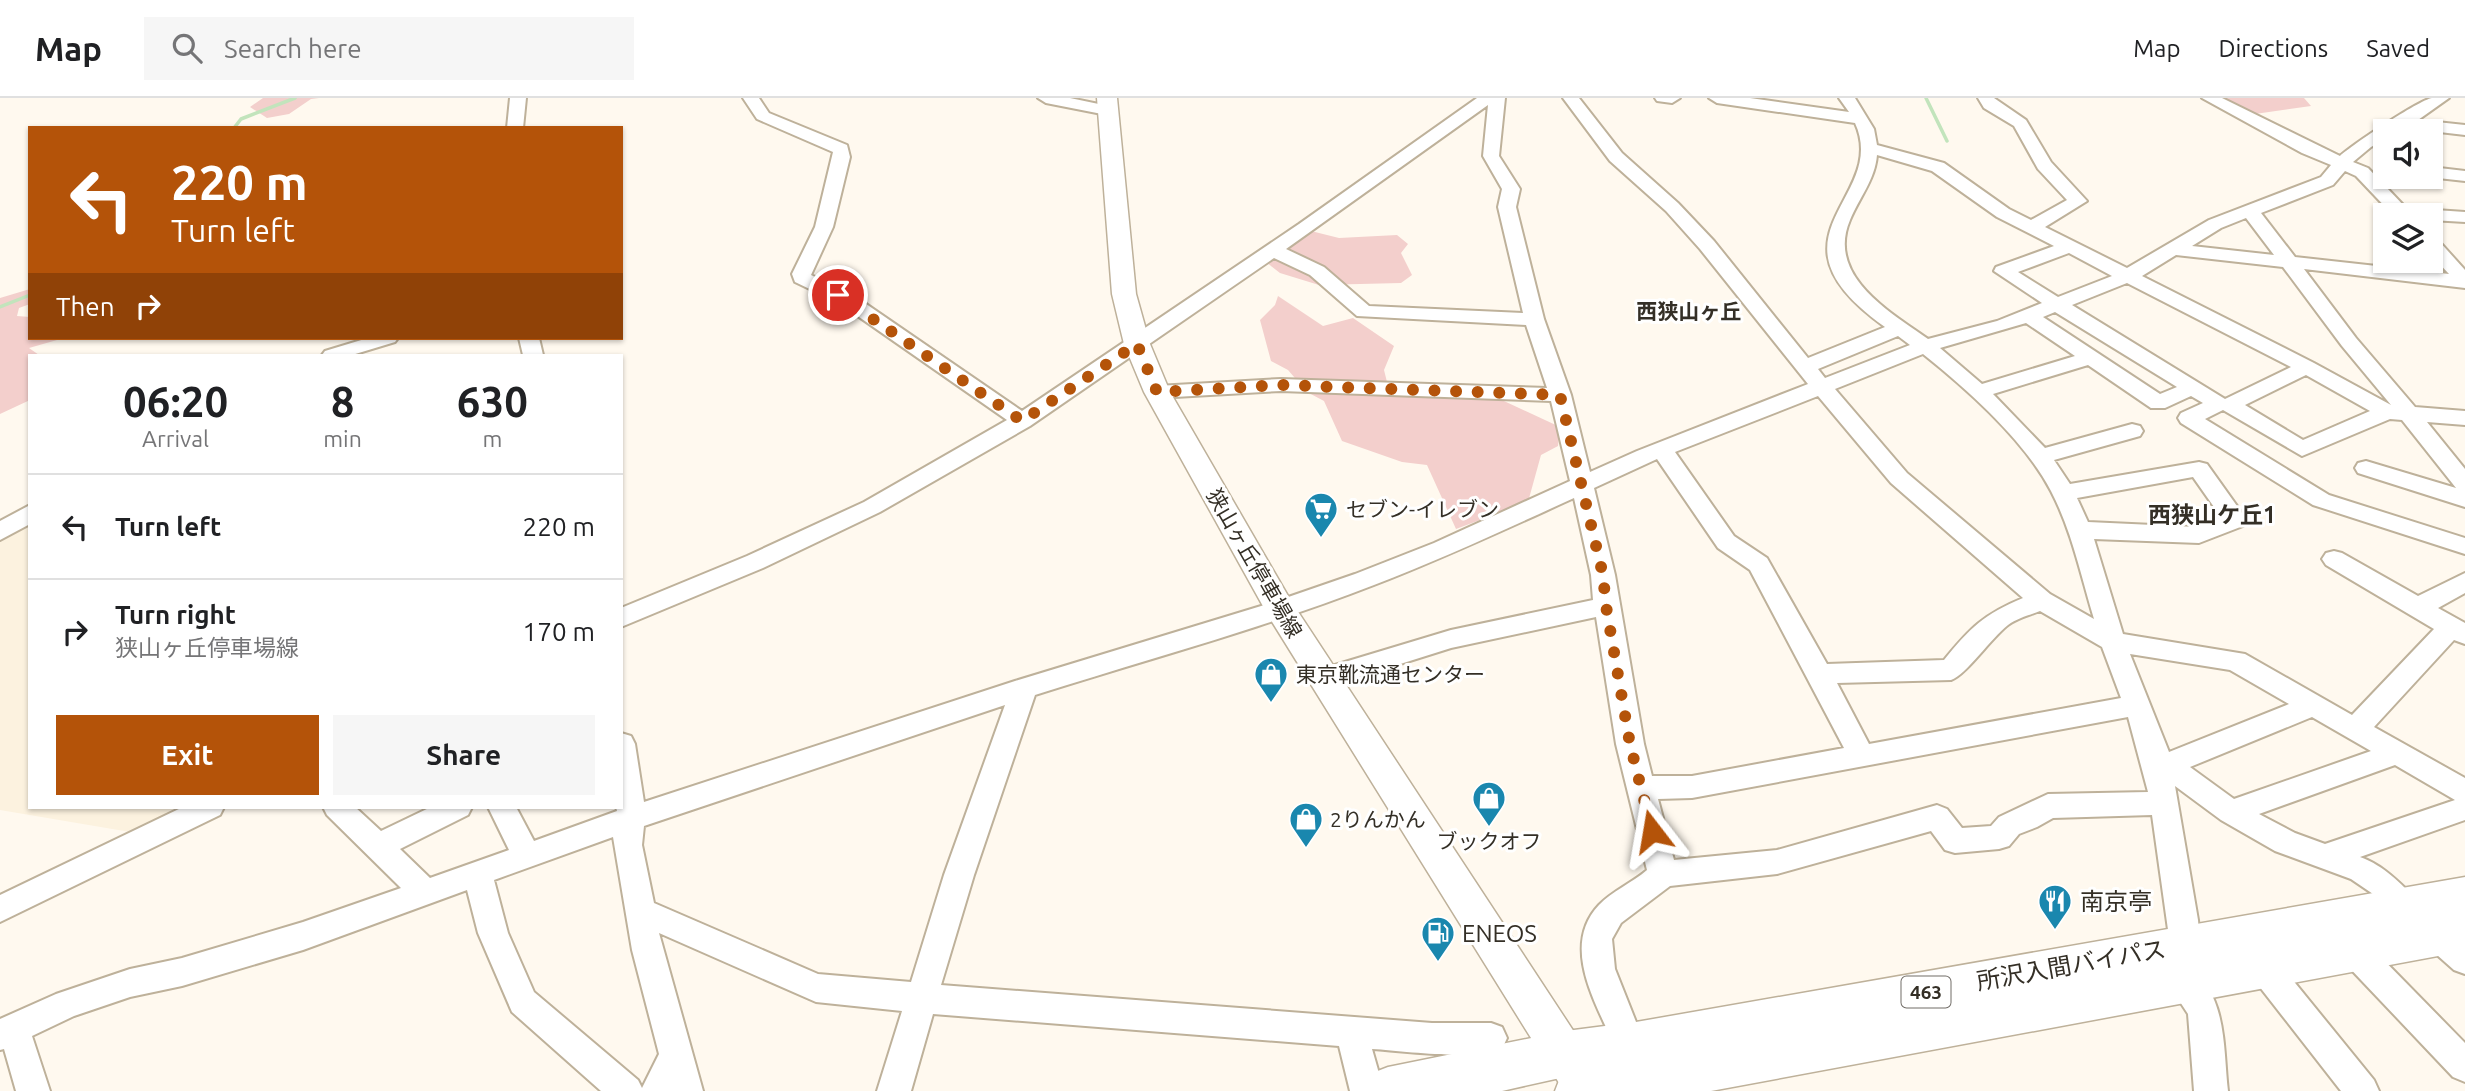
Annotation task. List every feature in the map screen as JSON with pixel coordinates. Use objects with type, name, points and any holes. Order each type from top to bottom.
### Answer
[{"type":"highway","name":"所沢入間バイパス","points":[[2184,963],[2263,967],[2443,933],[2465,896]]},
{"type":"highway","name":"所沢入間バイパス","points":[[1388,1091],[1580,1081],[2184,963],[2443,933]]},
{"type":"main road","name":"狭山ヶ丘停車場線","points":[[1107,104],[1124,294],[1137,344],[1157,392],[1280,610],[1580,1081]]},
{"type":"street","points":[[515,126],[518,98]]},
{"type":"street","points":[[751,98],[763,116],[841,149],[842,158],[827,216],[801,274],[802,278],[846,299],[1022,421]]},
{"type":"street","points":[[1046,98],[1107,104]]},
{"type":"street","points":[[623,617],[755,562],[872,507],[1022,421],[1273,250],[1487,98]]},
{"type":"street","points":[[1497,98],[1491,156],[1511,189],[1507,207],[1534,319],[1560,395],[1582,483],[1603,575],[1630,744],[1663,873]]},
{"type":"street","points":[[1570,98],[1616,157],[1657,197],[1672,207],[1707,245],[1804,367],[1899,478],[2041,600],[2114,642],[2236,661],[2465,792]]},
{"type":"street","points":[[1663,98],[1672,98]]},
{"type":"street","points":[[1717,98],[1861,120]]},
{"type":"street","points":[[1847,98],[1868,134],[1869,148],[1865,178],[1859,192],[1838,222],[1834,235],[1840,266],[1854,290],[1875,313],[1925,346],[1978,392],[2040,457],[2054,474],[2080,530],[2114,642],[2160,761],[2162,803],[2180,884],[2184,963],[2203,1009],[2211,1091]]},
{"type":"street","points":[[1986,98],[1990,105],[2020,123],[2044,165],[2078,201],[2030,228]]},
{"type":"street","points":[[2210,98],[2308,149],[2362,172],[2392,203]]},
{"type":"street","points":[[2410,119],[2441,98]]},
{"type":"street","points":[[2443,127],[2465,130]]},
{"type":"street","points":[[33,1091],[7,1032],[67,1004],[118,987],[181,972],[303,936],[632,818],[1024,688],[1280,610],[1442,549],[1582,483],[1925,346],[2029,316],[2126,277],[2215,224],[2327,181],[2342,163],[2373,139]]},
{"type":"street","points":[[1869,148],[1938,167],[2003,213],[2030,228],[2396,412],[2465,418]]},
{"type":"street","points":[[2342,163],[2373,166]]},
{"type":"street","points":[[2443,173],[2465,176]]},
{"type":"street","points":[[2251,212],[2349,342],[2361,354],[2396,412],[2439,453],[2465,484]]},
{"type":"street","points":[[2443,216],[2465,217]]},
{"type":"street","points":[[2069,247],[2003,271],[2061,304],[2219,404],[2189,418],[2320,500],[2465,546]]},
{"type":"street","points":[[2173,249],[2465,281]]},
{"type":"street","points":[[1273,250],[1317,271],[1364,312],[1534,319]]},
{"type":"street","points":[[2443,257],[2465,281]]},
{"type":"street","points":[[2029,316],[2158,403],[2194,387]]},
{"type":"street","points":[[1804,367],[1899,329]]},
{"type":"street","points":[[335,354],[381,340]]},
{"type":"street","points":[[1978,392],[2091,358]]},
{"type":"street","points":[[2307,367],[2229,405],[2302,449],[2396,412]]},
{"type":"street","points":[[1157,392],[1281,385],[1560,395]]},
{"type":"street","points":[[2040,457],[2132,431]]},
{"type":"street","points":[[1662,450],[1726,542],[1759,564],[1861,755]]},
{"type":"street","points":[[2439,453],[2465,456]]},
{"type":"street","points":[[2366,468],[2465,499]]},
{"type":"street","points":[[2064,493],[2199,469],[2235,520],[2199,535],[2080,530]]},
{"type":"street","points":[[0,532],[28,514]]},
{"type":"street","points":[[2334,559],[2458,631],[2355,729]]},
{"type":"street","points":[[2418,607],[2465,582]]},
{"type":"street","points":[[1820,674],[1951,670],[1973,642],[2001,617],[2041,600]]},
{"type":"street","points":[[1324,678],[1451,639],[1606,606]]},
{"type":"street","points":[[894,1091],[959,875],[1024,688]]},
{"type":"street","points":[[1642,788],[1692,787],[2138,705]]},
{"type":"street","points":[[2160,761],[2314,705]]},
{"type":"street","points":[[2231,813],[2397,753]]},
{"type":"street","points":[[623,757],[632,818],[628,828],[628,859],[637,885],[639,910],[652,974],[686,1091]]},
{"type":"street","points":[[2160,761],[2231,813],[2285,842],[2361,870],[2443,933]]},
{"type":"street","points":[[1622,1027],[1604,983],[1597,947],[1599,929],[1608,916],[1654,883],[1663,873],[1777,862],[1937,817],[1955,841],[1998,837],[2009,825],[2048,806],[2162,803]]},
{"type":"street","points":[[2327,856],[2465,808]]},
{"type":"street","points":[[0,909],[206,809]]},
{"type":"street","points":[[340,809],[424,891]]},
{"type":"street","points":[[378,846],[454,809]]},
{"type":"street","points":[[503,809],[526,854]]},
{"type":"street","points":[[477,873],[493,933],[523,1002],[626,1091]]},
{"type":"street","points":[[639,910],[816,988],[922,999],[1352,1032],[1492,1038]]},
{"type":"street","points":[[2354,951],[2465,1066]]},
{"type":"street","points":[[2263,967],[2362,1091]]},
{"type":"street","points":[[1352,1032],[1367,1091]]},
{"type":"street","points":[[657,1091],[676,1055]]},
{"type":"shaded area","points":[[263,98],[319,98],[311,99],[289,114],[267,118],[250,107]]},
{"type":"shaded area","points":[[2217,98],[2304,98],[2311,106],[2248,115]]},
{"type":"shaded area","points":[[1311,231],[1339,238],[1397,235],[1408,244],[1401,253],[1412,275],[1401,283],[1319,285],[1280,273],[1266,262]]},
{"type":"shaded area","points":[[28,290],[28,305],[19,308],[17,316],[28,317],[28,340],[57,340],[29,348],[38,354],[28,354],[28,401],[0,414],[0,298]]},
{"type":"shaded area","points":[[1278,296],[1323,326],[1353,318],[1394,346],[1384,370],[1390,394],[1491,395],[1560,427],[1558,446],[1541,455],[1528,502],[1456,529],[1427,465],[1402,462],[1342,441],[1324,401],[1307,392],[1288,370],[1271,361],[1260,320],[1275,305]]},
{"type":"shaded area","points":[[28,518],[28,809],[188,809],[136,833],[0,810],[0,536]]},
{"type":"waterway","points":[[236,126],[241,119],[295,98]]},
{"type":"waterway","points":[[1926,98],[1947,141]]},
{"type":"waterway","points":[[0,307],[28,296]]},
{"type":"place","name":"セブン-イレブン","points":[[1321,539]]},
{"type":"place","name":"東京靴流通センター","points":[[1271,704]]},
{"type":"place","name":"ブックオフ","points":[[1489,828]]},
{"type":"place","name":"2りんかん","points":[[1306,849]]},
{"type":"place","name":"南京亭","points":[[2055,931]]},
{"type":"place","name":"ENEOS","points":[[1438,963]]},
{"type":"district","name":"西狭山ヶ丘","points":[[1689,311]]},
{"type":"district","name":"西狭山ケ丘1","points":[[2212,514]]},
{"type":"route","points":[[838,295],[1022,421],[1137,344],[1157,392],[1281,385],[1560,395],[1603,575],[1630,744],[1652,831]]}]
